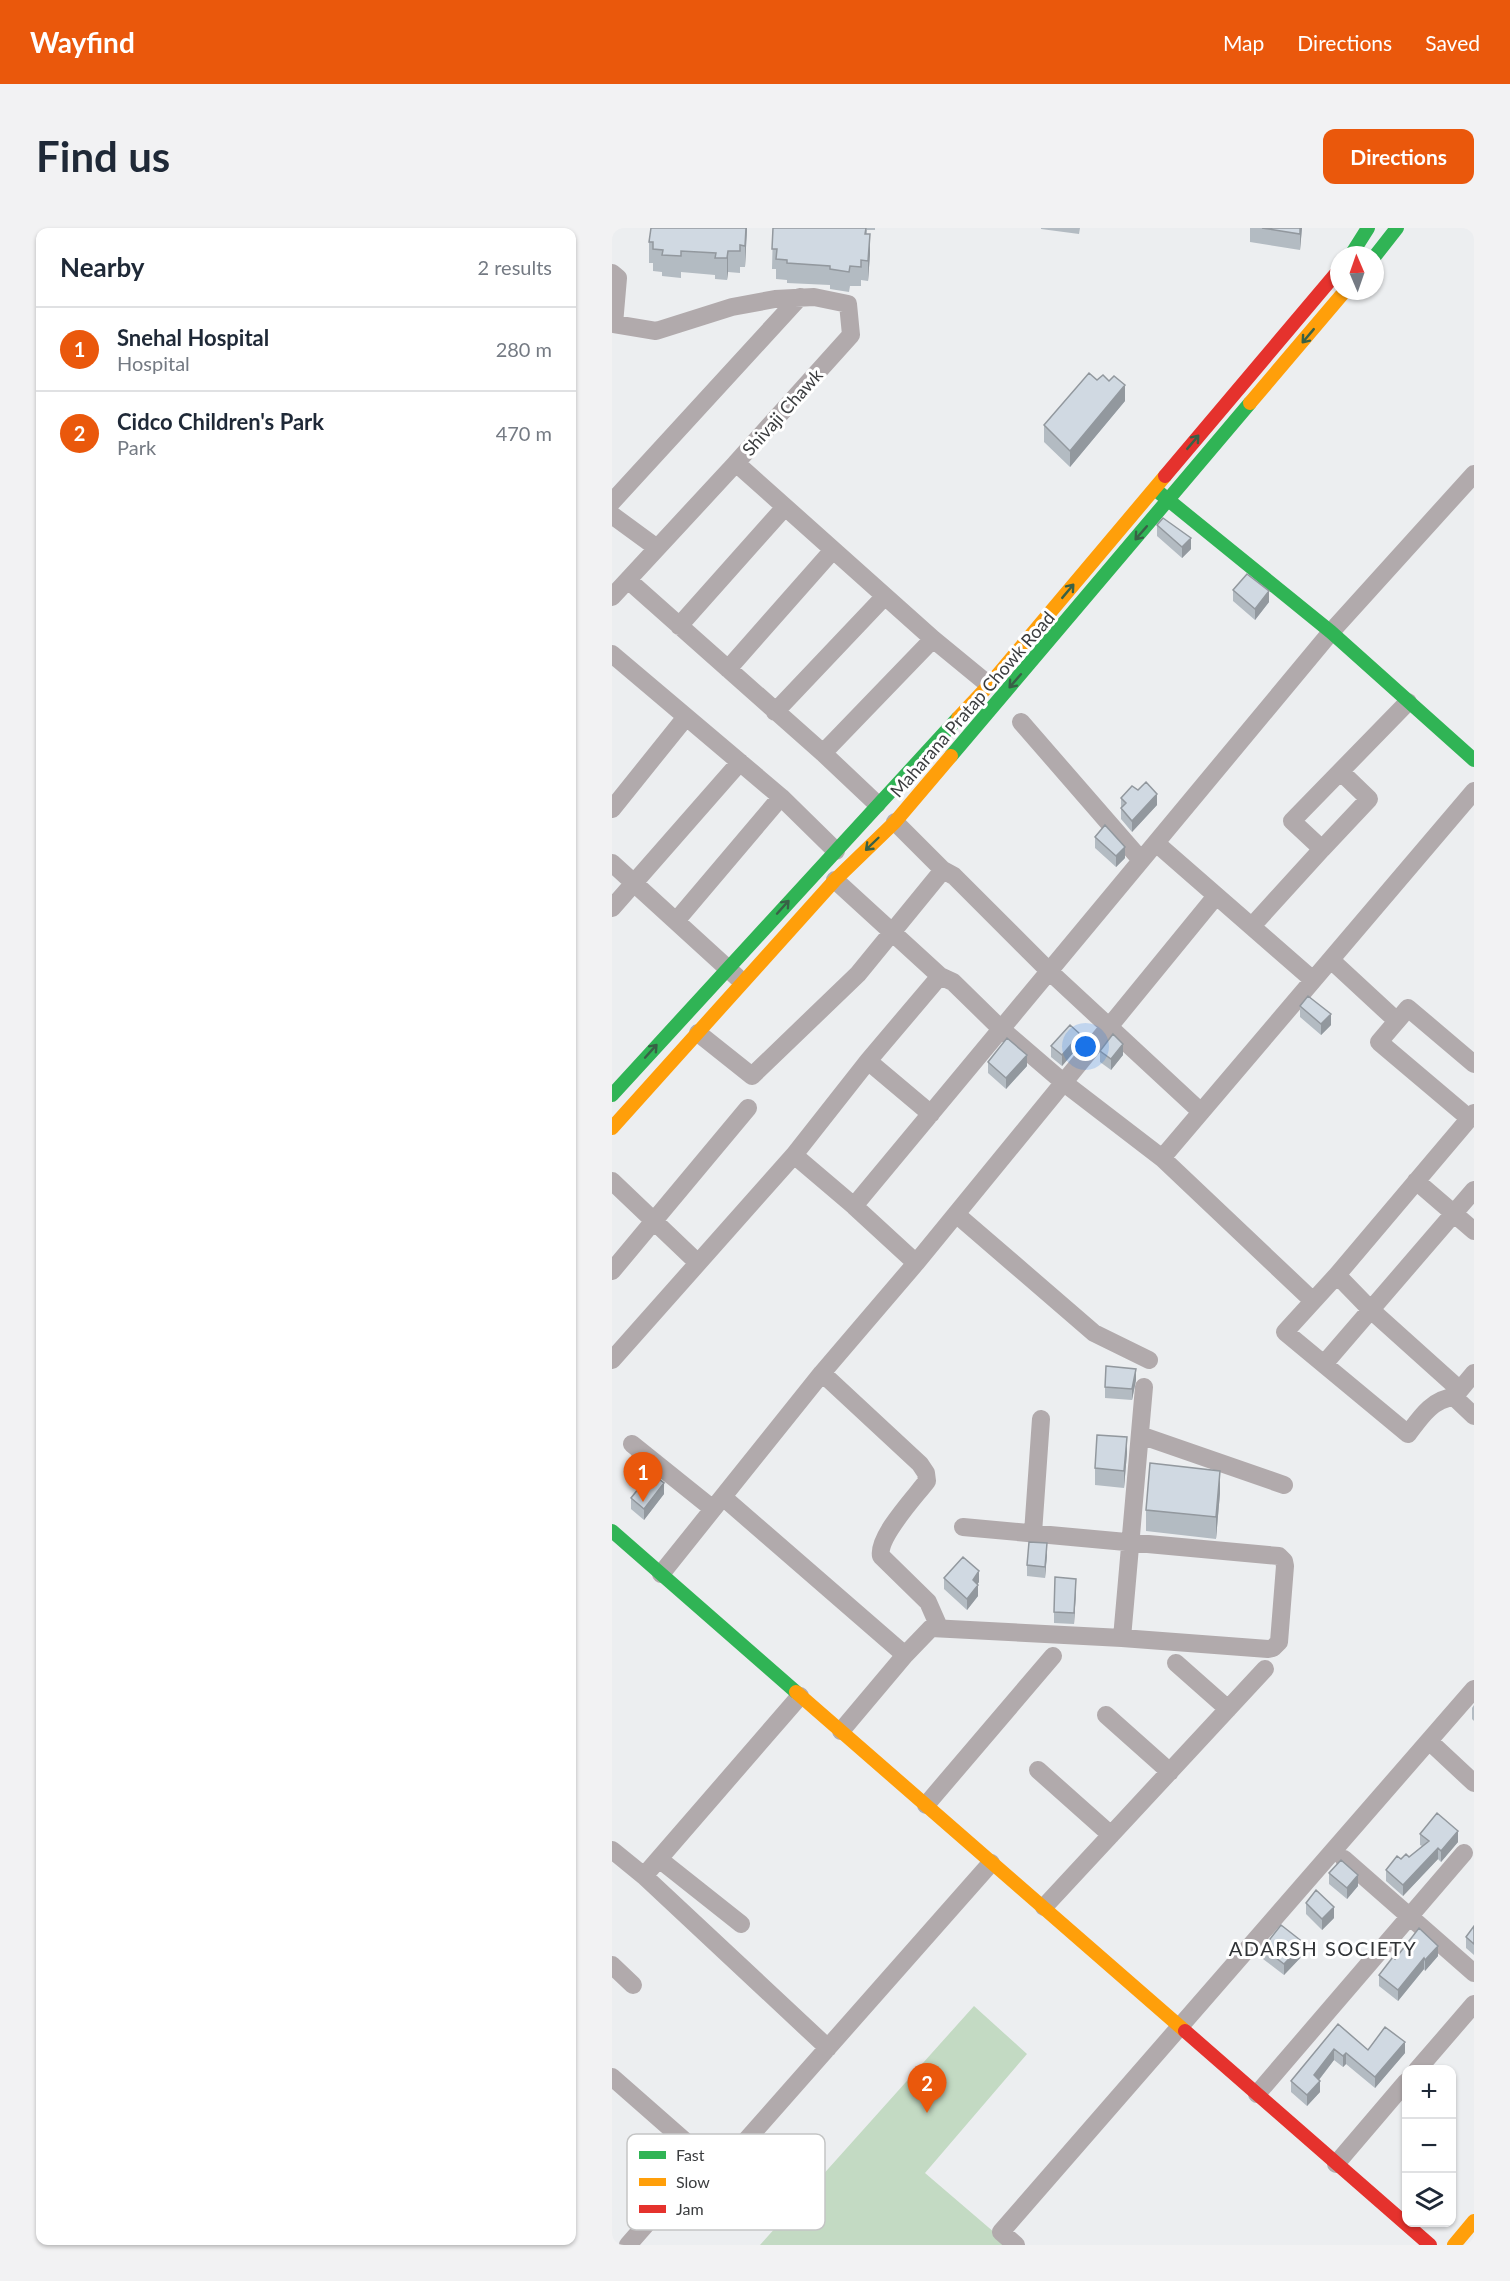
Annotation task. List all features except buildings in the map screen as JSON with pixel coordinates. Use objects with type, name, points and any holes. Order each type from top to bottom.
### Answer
[{"type":"main road","points":[[1357,246],[1368,228]]},
{"type":"main road","points":[[1383,246],[1397,228]]},
{"type":"main road","name":"Maharana Pratap Chowk Road","points":[[613,1091],[989,685],[1330,281]]},
{"type":"main road","name":"Maharana Pratap Chowk Road","points":[[612,1128],[835,880],[895,822],[1338,300]]},
{"type":"main road","points":[[1154,488],[1331,632],[1474,759]]},
{"type":"main road","points":[[614,1538],[661,1574],[1430,2245]]},
{"type":"main road","points":[[1454,2245],[1474,2221]]},
{"type":"street","name":"Shivaji Chawk","points":[[612,273],[618,278],[614,324],[656,331],[732,307],[775,299],[814,297],[848,304],[851,335],[736,463],[933,639],[989,685]]},
{"type":"street","points":[[612,502],[800,297]]},
{"type":"street","points":[[612,597],[736,463]]},
{"type":"street","points":[[854,1206],[1331,632],[1474,474]]},
{"type":"street","points":[[679,626],[785,507]]},
{"type":"street","points":[[612,515],[657,548]]},
{"type":"street","points":[[728,669],[832,550]]},
{"type":"street","points":[[628,580],[823,753],[877,804]]},
{"type":"street","points":[[775,712],[885,596]]},
{"type":"street","points":[[823,753],[933,639]]},
{"type":"street","points":[[612,654],[781,797],[836,851]]},
{"type":"street","points":[[1322,849],[1293,821],[1408,702]]},
{"type":"street","points":[[612,809],[686,717]]},
{"type":"street","points":[[1021,722],[1141,860]]},
{"type":"street","points":[[612,908],[740,762]]},
{"type":"street","points":[[1252,926],[1370,799],[1341,772]]},
{"type":"street","points":[[1162,1158],[1474,791]]},
{"type":"street","points":[[676,921],[781,797]]},
{"type":"street","points":[[895,822],[943,870],[954,876],[1049,971],[1200,1111]]},
{"type":"street","points":[[1156,843],[1313,980]]},
{"type":"street","points":[[612,863],[743,983]]},
{"type":"street","points":[[698,1033],[752,1076],[858,974],[943,870]]},
{"type":"street","points":[[835,880],[940,976],[953,982],[1064,1082],[1162,1158],[1313,1301]]},
{"type":"street","points":[[661,1574],[822,1373],[916,1263],[1216,896]]},
{"type":"street","points":[[1331,960],[1397,1021]]},
{"type":"street","points":[[612,1360],[794,1155],[868,1061],[940,976]]},
{"type":"street","points":[[1474,1064],[1408,1008],[1379,1042],[1472,1115],[1337,1275],[1285,1332],[1408,1434],[1423,1414],[1442,1398],[1457,1393],[1474,1374]]},
{"type":"street","points":[[868,1061],[930,1114]]},
{"type":"street","points":[[612,1271],[748,1108]]},
{"type":"street","points":[[794,1155],[916,1263]]},
{"type":"street","points":[[612,1181],[698,1263]]},
{"type":"street","points":[[1416,1181],[1474,1231]]},
{"type":"street","points":[[1324,1364],[1474,1190]]},
{"type":"street","points":[[956,1214],[1094,1333],[1149,1360]]},
{"type":"street","points":[[1337,1275],[1457,1393],[1474,1416]]},
{"type":"street","points":[[822,1373],[920,1464],[926,1473],[927,1481],[885,1536],[880,1550],[881,1556],[928,1602],[939,1627]]},
{"type":"street","points":[[1122,1638],[1144,1387]]},
{"type":"street","points":[[1033,1533],[1041,1419]]},
{"type":"street","points":[[1140,1435],[1284,1485]]},
{"type":"street","points":[[632,1444],[718,1503],[905,1655]]},
{"type":"street","points":[[841,1731],[905,1655],[931,1628],[1122,1638],[1268,1649],[1277,1645],[1285,1566],[1284,1560],[1279,1556],[963,1527]]},
{"type":"street","points":[[926,1805],[1053,1656]]},
{"type":"street","points":[[1176,1663],[1228,1709]]},
{"type":"street","points":[[1044,1907],[1265,1669]]},
{"type":"street","points":[[1017,2245],[1001,2232],[1474,1689]]},
{"type":"street","points":[[644,1876],[800,1696]]},
{"type":"street","points":[[1106,1715],[1170,1772]]},
{"type":"street","points":[[1429,1741],[1474,1783]]},
{"type":"street","points":[[1038,1770],[1111,1835]]},
{"type":"street","points":[[612,1850],[644,1876],[828,2048]]},
{"type":"street","points":[[1257,2094],[1464,1853]]},
{"type":"street","points":[[659,1859],[741,1924]]},
{"type":"street","points":[[1344,1859],[1474,1973]]},
{"type":"street","points":[[752,2134],[992,1863]]},
{"type":"street","points":[[612,1965],[633,1985]]},
{"type":"street","points":[[1422,2065],[1474,2004]]},
{"type":"street","points":[[612,2076],[677,2134]]},
{"type":"street","points":[[1336,2164],[1402,2088]]},
{"type":"street","points":[[628,2245],[641,2230]]},
{"type":"green space","points":[[974,2006],[1027,2054],[925,2173],[1009,2245],[760,2245],[773,2230],[825,2230],[825,2172]]},
{"type":"traffic: fast","points":[[1357,246],[1368,228]]},
{"type":"traffic: fast","points":[[1383,246],[1397,228]]},
{"type":"traffic: fast","points":[[951,756],[1250,403]]},
{"type":"traffic: fast","points":[[1156,490],[1331,632],[1474,760]]},
{"type":"traffic: fast","points":[[612,1095],[958,718]]},
{"type":"traffic: fast","points":[[612,1531],[796,1692]]},
{"type":"traffic: slow","points":[[1250,403],[1337,300]]},
{"type":"traffic: slow","points":[[958,718],[989,685],[1165,476]]},
{"type":"traffic: slow","points":[[612,1128],[835,880],[895,822],[951,756]]},
{"type":"traffic: slow","points":[[796,1692],[1185,2031]]},
{"type":"traffic: slow","points":[[1454,2245],[1474,2221]]},
{"type":"traffic: jam","points":[[1165,476],[1330,281]]},
{"type":"traffic: jam","points":[[1185,2031],[1430,2245]]},
{"type":"place","name":"Snehal Hospital","points":[[643,1502]]},
{"type":"place","name":"Cidco Children's Park","points":[[927,2113]]},
{"type":"district","name":"ADARSH SOCIETY","points":[[1323,1948]]}]
